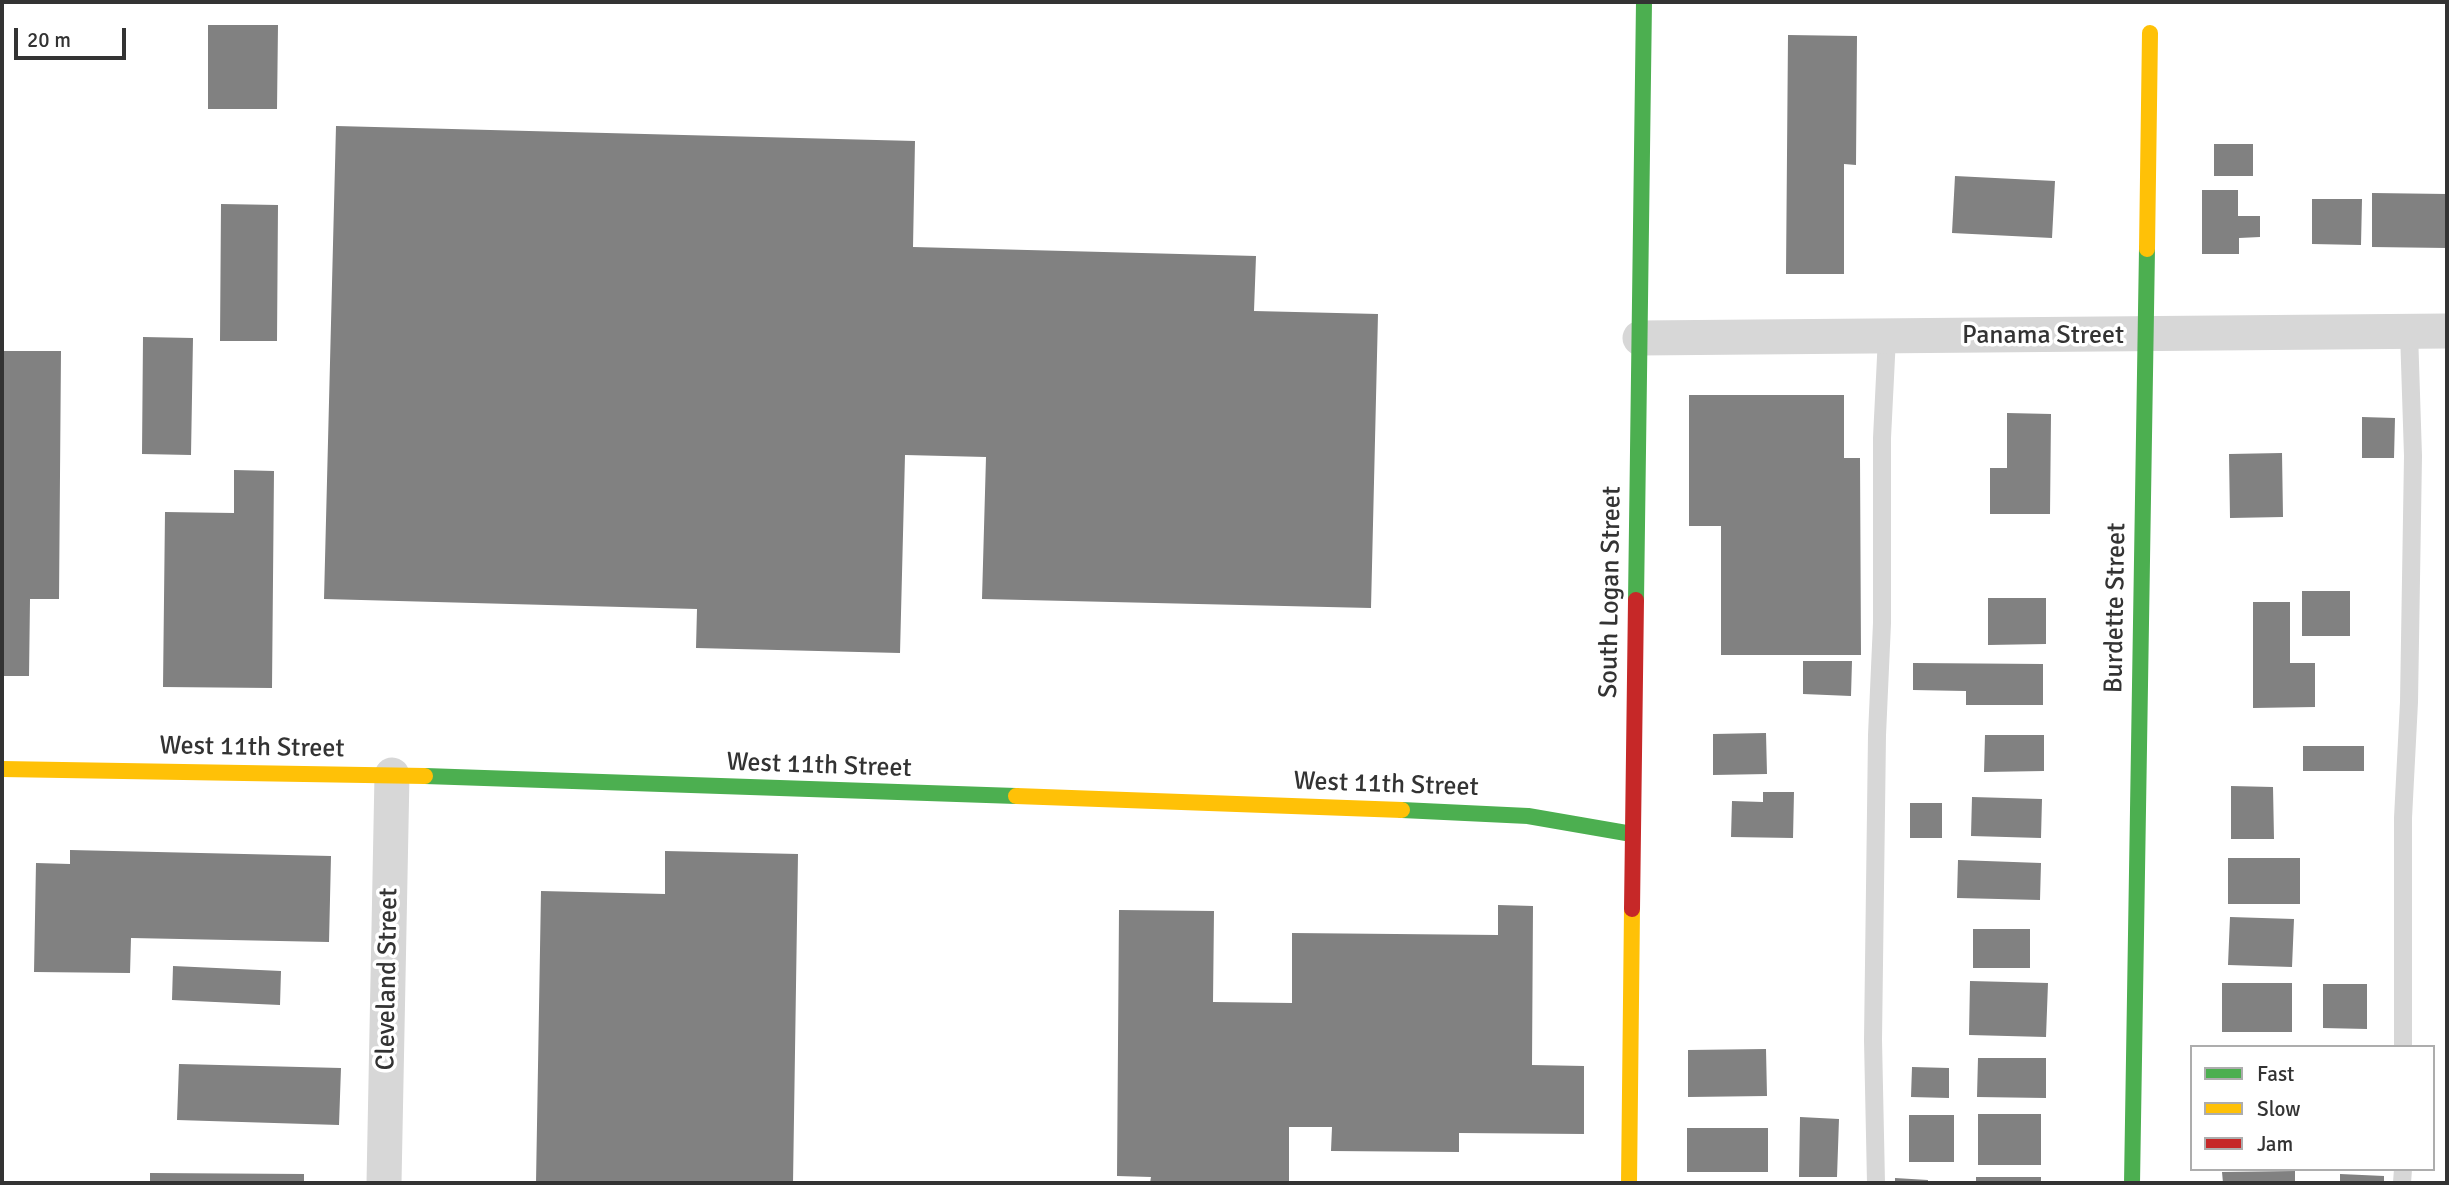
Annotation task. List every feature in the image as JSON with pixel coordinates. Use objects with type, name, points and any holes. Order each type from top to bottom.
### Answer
[{"type":"street","name":"South Logan Street","points":[[1629,1183],[1644,2]]},
{"type":"street","name":"Burdette Street","points":[[2132,1183],[2150,33]]},
{"type":"street","name":"Panama Street","points":[[1640,338],[2447,331]]},
{"type":"street","name":"West 11th Street","points":[[2,769],[392,775],[1358,808],[1528,816],[1632,834]]},
{"type":"street","name":"Cleveland Street","points":[[384,1183],[392,775]]},
{"type":"lane","points":[[2403,1045],[2403,818],[2409,702],[2413,456],[2409,332]]},
{"type":"lane","points":[[1876,1183],[1873,1040],[1877,735],[1882,623],[1882,438],[1887,337]]},
{"type":"building","points":[[208,25],[278,25],[277,109],[208,109]]},
{"type":"building","points":[[1788,35],[1857,36],[1856,165],[1844,164],[1844,274],[1786,274]]},
{"type":"building","points":[[336,126],[915,141],[913,247],[1256,256],[1254,311],[1378,314],[1371,608],[982,599],[986,457],[905,455],[900,653],[696,648],[697,609],[324,599]]},
{"type":"building","points":[[2214,144],[2253,144],[2253,176],[2214,176]]},
{"type":"building","points":[[1955,176],[2055,181],[2052,238],[1952,233]]},
{"type":"building","points":[[2202,190],[2238,190],[2238,216],[2260,216],[2260,237],[2239,238],[2239,254],[2202,254]]},
{"type":"building","points":[[2372,193],[2447,194],[2447,248],[2372,247]]},
{"type":"building","points":[[2312,199],[2362,199],[2361,245],[2312,244]]},
{"type":"building","points":[[221,204],[278,205],[277,341],[220,341]]},
{"type":"building","points":[[143,337],[193,338],[191,455],[142,454]]},
{"type":"building","points":[[2,351],[61,351],[59,599],[30,599],[29,676],[2,676]]},
{"type":"building","points":[[1689,395],[1844,395],[1844,458],[1860,458],[1861,655],[1721,655],[1721,526],[1689,526]]},
{"type":"building","points":[[2007,413],[2051,414],[2050,514],[1990,514],[1990,468],[2007,468]]},
{"type":"building","points":[[2362,417],[2395,418],[2394,458],[2362,458]]},
{"type":"building","points":[[2282,453],[2283,517],[2230,518],[2229,454]]},
{"type":"building","points":[[234,470],[274,471],[272,688],[163,687],[165,512],[234,513]]},
{"type":"building","points":[[2302,591],[2350,591],[2350,636],[2302,636]]},
{"type":"building","points":[[1988,598],[2046,598],[2046,644],[1988,645]]},
{"type":"building","points":[[2253,602],[2290,602],[2290,663],[2315,663],[2315,707],[2253,708]]},
{"type":"building","points":[[1803,661],[1852,661],[1851,696],[1803,694]]},
{"type":"building","points":[[1913,663],[2043,664],[2043,705],[1966,705],[1966,691],[1913,690]]},
{"type":"building","points":[[1766,733],[1767,774],[1713,775],[1713,734]]},
{"type":"building","points":[[1985,735],[2044,735],[2044,771],[1984,772]]},
{"type":"building","points":[[2303,746],[2364,746],[2364,771],[2303,771]]},
{"type":"building","points":[[2231,786],[2273,787],[2274,839],[2231,839]]},
{"type":"building","points":[[1763,792],[1794,792],[1793,838],[1731,837],[1732,801],[1763,802]]},
{"type":"building","points":[[1972,797],[2042,799],[2041,838],[1971,836]]},
{"type":"building","points":[[1910,803],[1942,803],[1942,838],[1910,838]]},
{"type":"building","points":[[70,850],[331,856],[329,942],[131,938],[130,973],[34,972],[36,863],[70,864]]},
{"type":"building","points":[[665,851],[798,854],[793,1183],[536,1183],[541,891],[665,894]]},
{"type":"building","points":[[2228,858],[2300,858],[2300,904],[2228,904]]},
{"type":"building","points":[[1958,860],[2041,863],[2040,900],[1957,898]]},
{"type":"building","points":[[1498,905],[1533,906],[1532,1065],[1584,1066],[1584,1134],[1459,1133],[1459,1152],[1331,1151],[1332,1127],[1289,1127],[1289,1183],[1150,1183],[1151,1177],[1117,1176],[1119,910],[1214,911],[1213,1002],[1292,1003],[1292,933],[1498,935]]},
{"type":"building","points":[[2230,917],[2294,919],[2292,967],[2228,965]]},
{"type":"building","points":[[1973,929],[2030,929],[2030,968],[1973,968]]},
{"type":"building","points":[[173,966],[281,971],[280,1005],[172,1000]]},
{"type":"building","points":[[1970,981],[2048,983],[2046,1037],[1969,1035]]},
{"type":"building","points":[[2222,983],[2292,983],[2292,1032],[2222,1032]]},
{"type":"building","points":[[2323,984],[2367,984],[2367,1029],[2323,1028]]},
{"type":"building","points":[[1766,1049],[1767,1096],[1688,1097],[1688,1050]]},
{"type":"building","points":[[1978,1058],[2046,1058],[2046,1098],[1977,1097]]},
{"type":"building","points":[[179,1064],[341,1068],[339,1125],[177,1120]]},
{"type":"building","points":[[1912,1067],[1949,1068],[1949,1098],[1911,1097]]},
{"type":"building","points":[[1978,1114],[2041,1114],[2041,1165],[1978,1165]]},
{"type":"building","points":[[1909,1115],[1954,1115],[1954,1162],[1909,1162]]},
{"type":"building","points":[[1800,1117],[1839,1119],[1837,1177],[1799,1177]]},
{"type":"building","points":[[1687,1128],[1768,1128],[1768,1172],[1687,1172]]},
{"type":"building","points":[[2295,1171],[2295,1183],[2223,1183],[2222,1172]]},
{"type":"building","points":[[150,1173],[304,1174],[304,1183],[150,1183]]},
{"type":"building","points":[[2340,1174],[2384,1176],[2384,1183],[2340,1183]]},
{"type":"building","points":[[1976,1177],[2041,1177],[2041,1183],[1976,1183]]},
{"type":"building","points":[[1895,1178],[1928,1180],[1928,1183],[1895,1183]]},
{"type":"traffic: fast","points":[[1636,600],[1644,2]]},
{"type":"traffic: fast","points":[[2132,1183],[2147,249]]},
{"type":"traffic: fast","points":[[425,776],[1016,796]]},
{"type":"traffic: fast","points":[[1402,810],[1528,816],[1632,834]]},
{"type":"traffic: slow","points":[[2147,249],[2150,33]]},
{"type":"traffic: slow","points":[[2,769],[425,776]]},
{"type":"traffic: slow","points":[[1016,796],[1402,810]]},
{"type":"traffic: slow","points":[[1629,1183],[1632,909]]},
{"type":"traffic: jam","points":[[1632,909],[1636,600]]}]
